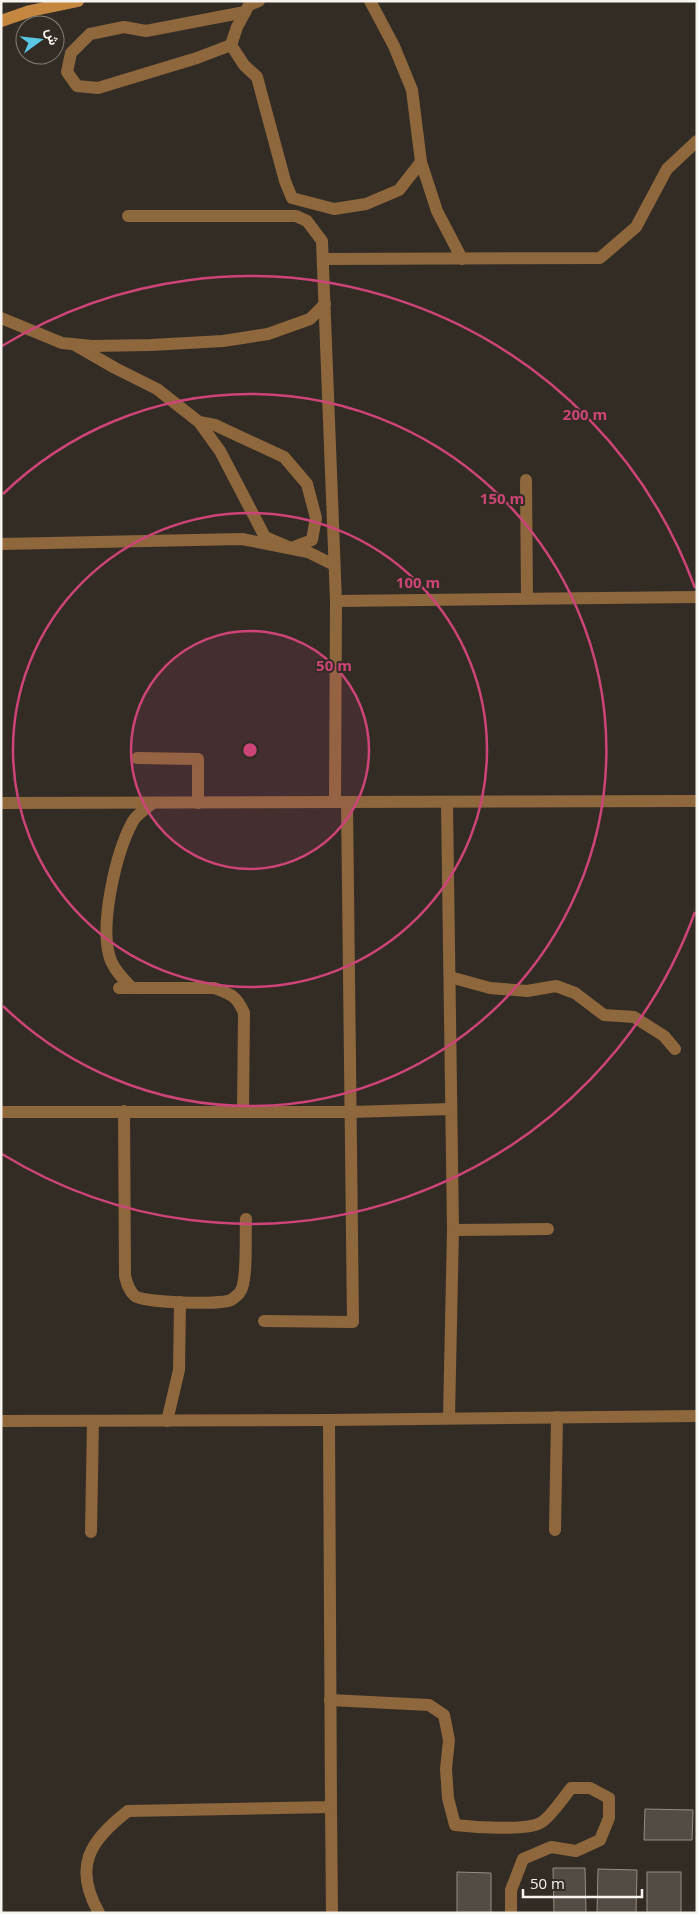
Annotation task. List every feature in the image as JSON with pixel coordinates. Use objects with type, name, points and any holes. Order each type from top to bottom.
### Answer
[{"type":"main road","points":[[1,21],[30,11],[78,1]]},
{"type":"street","points":[[231,45],[249,4],[259,1]]},
{"type":"street","points":[[370,1],[394,46],[412,90],[421,162],[437,211],[462,259]]},
{"type":"street","points":[[231,45],[179,64],[98,88],[77,86],[67,72],[71,53],[90,34],[124,27],[146,31],[245,12]]},
{"type":"street","points":[[231,45],[244,65],[257,77],[285,182],[292,198],[334,209],[366,204],[399,190],[421,162]]},
{"type":"street","points":[[324,259],[600,258],[636,227],[668,169],[697,141]]},
{"type":"street","points":[[128,216],[296,216],[308,221],[322,242],[336,601],[350,1112],[353,1322],[264,1321]]},
{"type":"street","points":[[1,318],[62,343],[92,346],[151,345],[224,341],[268,334],[310,319],[325,304]]},
{"type":"street","points":[[75,345],[157,389],[199,422],[220,451],[265,537],[291,548],[312,540],[316,518],[307,484],[284,457],[215,425],[199,422]]},
{"type":"street","points":[[526,480],[527,598]]},
{"type":"street","points":[[1,544],[242,538],[308,552],[334,565]]},
{"type":"street","points":[[336,601],[697,597]]},
{"type":"street","points":[[137,758],[198,759],[198,803]]},
{"type":"street","points":[[1,803],[341,802],[447,804],[697,801]]},
{"type":"street","points":[[153,803],[134,819],[123,845],[108,899],[106,934],[111,960],[126,988],[214,988],[228,992],[238,1000],[244,1013],[243,1111]]},
{"type":"street","points":[[447,804],[452,1230],[449,1418]]},
{"type":"street","points":[[450,977],[490,988],[527,992],[556,986],[575,993],[604,1015],[634,1017],[664,1036],[676,1049]]},
{"type":"street","points":[[1,1112],[350,1112],[451,1109]]},
{"type":"street","points":[[124,1111],[125,1276],[129,1290],[136,1298],[151,1301],[180,1302],[231,1300],[241,1292],[245,1277],[246,1219]]},
{"type":"street","points":[[452,1230],[548,1229]]},
{"type":"street","points":[[167,1421],[179,1370],[180,1302]]},
{"type":"street","points":[[1,1421],[697,1416]]},
{"type":"street","points":[[555,1530],[557,1417]]},
{"type":"street","points":[[329,1420],[332,1913]]},
{"type":"street","points":[[91,1532],[93,1421]]},
{"type":"street","points":[[330,1700],[429,1705],[444,1715],[449,1740],[446,1769],[448,1798],[455,1825],[476,1827],[529,1826],[542,1823],[571,1788],[590,1788],[609,1798],[610,1818],[600,1840],[576,1851],[551,1847],[523,1859],[511,1890],[511,1913]]},
{"type":"street","points":[[99,1913],[87,1885],[87,1860],[96,1841],[110,1825],[128,1811],[331,1807]]},
{"type":"building","points":[[645,1809],[693,1810],[692,1840],[644,1840]]},
{"type":"building","points":[[553,1868],[585,1868],[586,1913],[554,1913]]},
{"type":"building","points":[[598,1869],[637,1870],[636,1913],[597,1913]]},
{"type":"building","points":[[457,1872],[491,1873],[491,1913],[457,1913]]},
{"type":"building","points":[[647,1872],[681,1872],[681,1913],[647,1913]]}]
